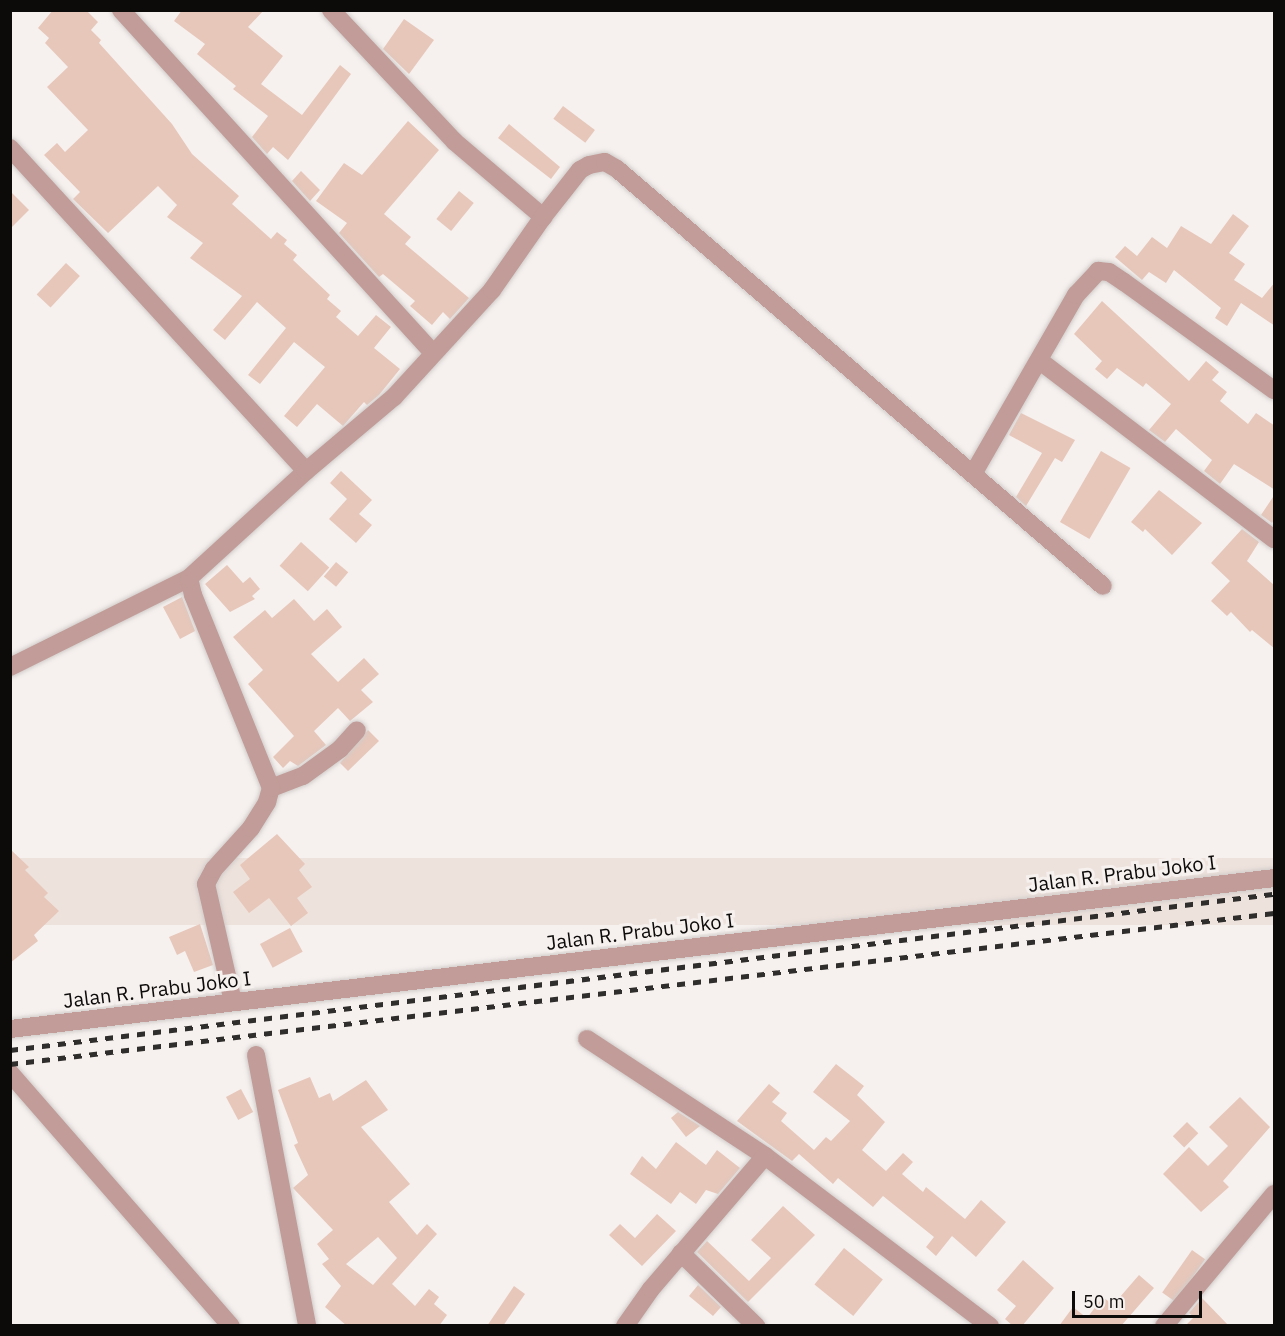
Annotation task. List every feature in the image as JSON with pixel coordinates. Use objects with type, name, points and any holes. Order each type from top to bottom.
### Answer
[{"type":"street","points":[[121,10],[434,352]]},
{"type":"street","points":[[332,10],[455,142],[543,217]]},
{"type":"street","points":[[10,148],[306,471]]},
{"type":"street","points":[[10,667],[189,578],[306,471],[394,397],[492,290],[543,217],[580,170],[597,162],[611,165],[1103,586]]},
{"type":"street","points":[[973,474],[1076,295],[1098,271],[1109,272],[1275,390]]},
{"type":"street","points":[[1040,361],[1275,538]]},
{"type":"street","points":[[189,578],[193,595],[271,788],[267,802],[251,828],[214,869],[206,884],[233,1002]]},
{"type":"street","points":[[271,788],[303,776],[340,749],[357,730]]},
{"type":"street","name":"Jalan R. Prabu Joko I","points":[[10,1029],[1275,878]]},
{"type":"street","points":[[587,1039],[765,1156],[990,1326]]},
{"type":"street","points":[[256,1055],[307,1326]]},
{"type":"street","points":[[10,1073],[231,1326]]},
{"type":"street","points":[[625,1326],[681,1253],[765,1156]]},
{"type":"street","points":[[1164,1326],[1275,1194]]},
{"type":"street","points":[[681,1253],[756,1326]]},
{"type":"shaded area","points":[[10,858],[1274,858],[1274,925],[10,925]]},
{"type":"building","points":[[53,10],[86,10],[98,22],[91,30],[101,40],[99,43],[172,124],[192,154],[239,196],[232,204],[271,239],[277,232],[287,240],[284,244],[297,255],[293,260],[330,295],[327,299],[341,311],[336,317],[358,336],[376,315],[391,327],[374,348],[400,369],[379,395],[367,405],[364,402],[343,426],[317,404],[297,427],[284,416],[325,367],[294,342],[260,384],[248,375],[286,328],[257,302],[225,340],[213,330],[242,296],[190,258],[203,243],[167,217],[177,205],[158,186],[108,233],[73,199],[80,192],[44,155],[57,143],[65,152],[88,130],[47,87],[68,67],[45,43],[49,38],[38,28]]},
{"type":"building","points":[[182,10],[264,10],[248,27],[283,56],[261,84],[302,115],[340,65],[351,74],[288,160],[273,147],[267,154],[252,137],[268,116],[233,89],[236,86],[197,54],[205,44],[174,21]]},
{"type":"building","points":[[404,19],[434,40],[409,74],[383,49]]},
{"type":"building","points":[[563,106],[595,130],[585,143],[553,119]]},
{"type":"building","points":[[408,121],[439,150],[384,214],[411,237],[405,244],[469,298],[450,319],[443,312],[432,325],[410,306],[415,301],[383,274],[379,277],[339,233],[347,223],[316,201],[344,163],[362,175]]},
{"type":"building","points":[[509,124],[560,167],[551,179],[498,138]]},
{"type":"building","points":[[301,171],[320,190],[310,201],[292,181]]},
{"type":"building","points":[[10,191],[29,210],[10,229]]},
{"type":"building","points":[[459,191],[474,203],[451,231],[436,219]]},
{"type":"building","points":[[1233,214],[1249,226],[1229,253],[1245,264],[1234,280],[1262,298],[1275,282],[1275,326],[1241,303],[1227,326],[1215,318],[1221,308],[1174,270],[1166,283],[1149,272],[1142,280],[1115,257],[1125,246],[1137,256],[1152,237],[1167,248],[1181,226],[1211,244]]},
{"type":"building","points":[[66,263],[80,276],[51,307],[37,294]]},
{"type":"building","points":[[1102,301],[1189,381],[1206,361],[1219,372],[1212,380],[1227,392],[1220,401],[1248,424],[1256,413],[1275,426],[1275,490],[1234,464],[1220,484],[1204,471],[1212,460],[1176,429],[1165,442],[1149,430],[1171,404],[1146,383],[1143,387],[1117,368],[1107,379],[1095,369],[1102,361],[1074,334]]},
{"type":"building","points":[[1021,413],[1075,440],[1062,462],[1055,458],[1026,506],[1016,497],[1042,453],[1009,435]]},
{"type":"building","points":[[1101,451],[1130,468],[1089,539],[1060,522]]},
{"type":"building","points":[[341,471],[372,500],[359,514],[372,525],[356,543],[329,519],[347,499],[330,483]]},
{"type":"building","points":[[1159,490],[1202,523],[1172,555],[1145,529],[1143,532],[1131,522]]},
{"type":"building","points":[[1275,494],[1275,519],[1272,523],[1261,515]]},
{"type":"building","points":[[1242,529],[1259,542],[1247,561],[1275,586],[1275,649],[1252,630],[1250,632],[1231,612],[1227,616],[1211,601],[1230,581],[1211,563]]},
{"type":"building","points":[[301,542],[329,567],[308,591],[280,566]]},
{"type":"building","points":[[336,562],[348,572],[336,587],[324,577]]},
{"type":"building","points":[[227,565],[243,583],[250,577],[260,589],[252,596],[255,599],[230,612],[205,584]]},
{"type":"building","points":[[182,597],[195,631],[180,639],[163,607]]},
{"type":"building","points":[[294,599],[314,621],[327,609],[342,627],[311,654],[338,682],[364,658],[379,674],[361,690],[373,702],[350,721],[338,708],[314,731],[326,745],[298,766],[290,761],[283,768],[273,757],[294,736],[248,684],[263,670],[233,637],[265,610],[272,618]]},
{"type":"building","points":[[368,730],[379,741],[348,771],[340,763]]},
{"type":"building","points":[[277,834],[305,864],[299,870],[312,887],[297,898],[308,913],[291,926],[269,898],[249,913],[233,892],[250,879],[240,865]]},
{"type":"building","points":[[10,849],[29,867],[25,870],[48,893],[44,897],[59,911],[34,935],[38,941],[10,963]]},
{"type":"building","points":[[200,924],[213,965],[194,972],[185,951],[177,955],[169,937]]},
{"type":"building","points":[[290,928],[303,952],[273,968],[260,944]]},
{"type":"building","points":[[836,1064],[864,1086],[857,1095],[885,1122],[862,1150],[886,1171],[903,1153],[913,1162],[902,1174],[923,1192],[926,1187],[965,1219],[981,1200],[1006,1222],[976,1257],[952,1236],[936,1256],[926,1247],[934,1237],[883,1196],[873,1207],[838,1178],[833,1184],[799,1154],[792,1161],[737,1121],[769,1084],[780,1093],[772,1102],[787,1113],[781,1121],[814,1150],[826,1137],[831,1141],[850,1121],[813,1092]]},
{"type":"building","points":[[310,1077],[319,1098],[330,1093],[333,1101],[366,1080],[388,1110],[361,1127],[410,1184],[389,1202],[417,1235],[427,1224],[437,1234],[392,1284],[415,1306],[429,1289],[439,1297],[434,1304],[447,1315],[439,1326],[347,1326],[325,1307],[341,1286],[322,1264],[329,1259],[317,1244],[333,1230],[293,1188],[308,1175],[294,1145],[298,1143],[278,1090]],"holes":[[[378,1237],[397,1258],[373,1285],[346,1264]]]},
{"type":"building","points":[[241,1089],[253,1112],[238,1120],[226,1097]]},
{"type":"building","points":[[1240,1097],[1270,1127],[1223,1181],[1229,1187],[1201,1212],[1163,1174],[1189,1147],[1208,1166],[1228,1146],[1209,1127]]},
{"type":"building","points":[[678,1112],[700,1126],[686,1137],[671,1118]]},
{"type":"building","points":[[1187,1122],[1198,1133],[1184,1147],[1173,1136]]},
{"type":"building","points":[[676,1142],[706,1165],[717,1150],[740,1168],[718,1194],[706,1190],[696,1204],[680,1192],[671,1204],[630,1174],[642,1156],[656,1169]]},
{"type":"building","points":[[783,1206],[815,1235],[748,1302],[697,1252],[707,1241],[749,1281],[771,1258],[751,1240]]},
{"type":"building","points":[[657,1214],[676,1231],[642,1266],[609,1235],[620,1224],[635,1238]]},
{"type":"building","points":[[844,1248],[883,1279],[853,1316],[814,1285]]},
{"type":"building","points":[[1192,1250],[1205,1259],[1175,1302],[1162,1293]]},
{"type":"building","points":[[1023,1260],[1054,1288],[1022,1326],[1013,1326],[1005,1319],[1016,1306],[997,1290]]},
{"type":"building","points":[[1139,1275],[1154,1288],[1121,1326],[1059,1326],[1073,1307],[1087,1318],[1103,1297],[1113,1305]]},
{"type":"building","points":[[698,1285],[721,1307],[713,1316],[689,1296]]},
{"type":"building","points":[[514,1286],[525,1294],[503,1326],[487,1326]]},
{"type":"building","points":[[1202,1298],[1229,1326],[1185,1326],[1194,1317],[1189,1313]]},
{"type":"railway","points":[[10,1050],[1274,894]]},
{"type":"railway","points":[[10,1064],[1274,913]]}]
